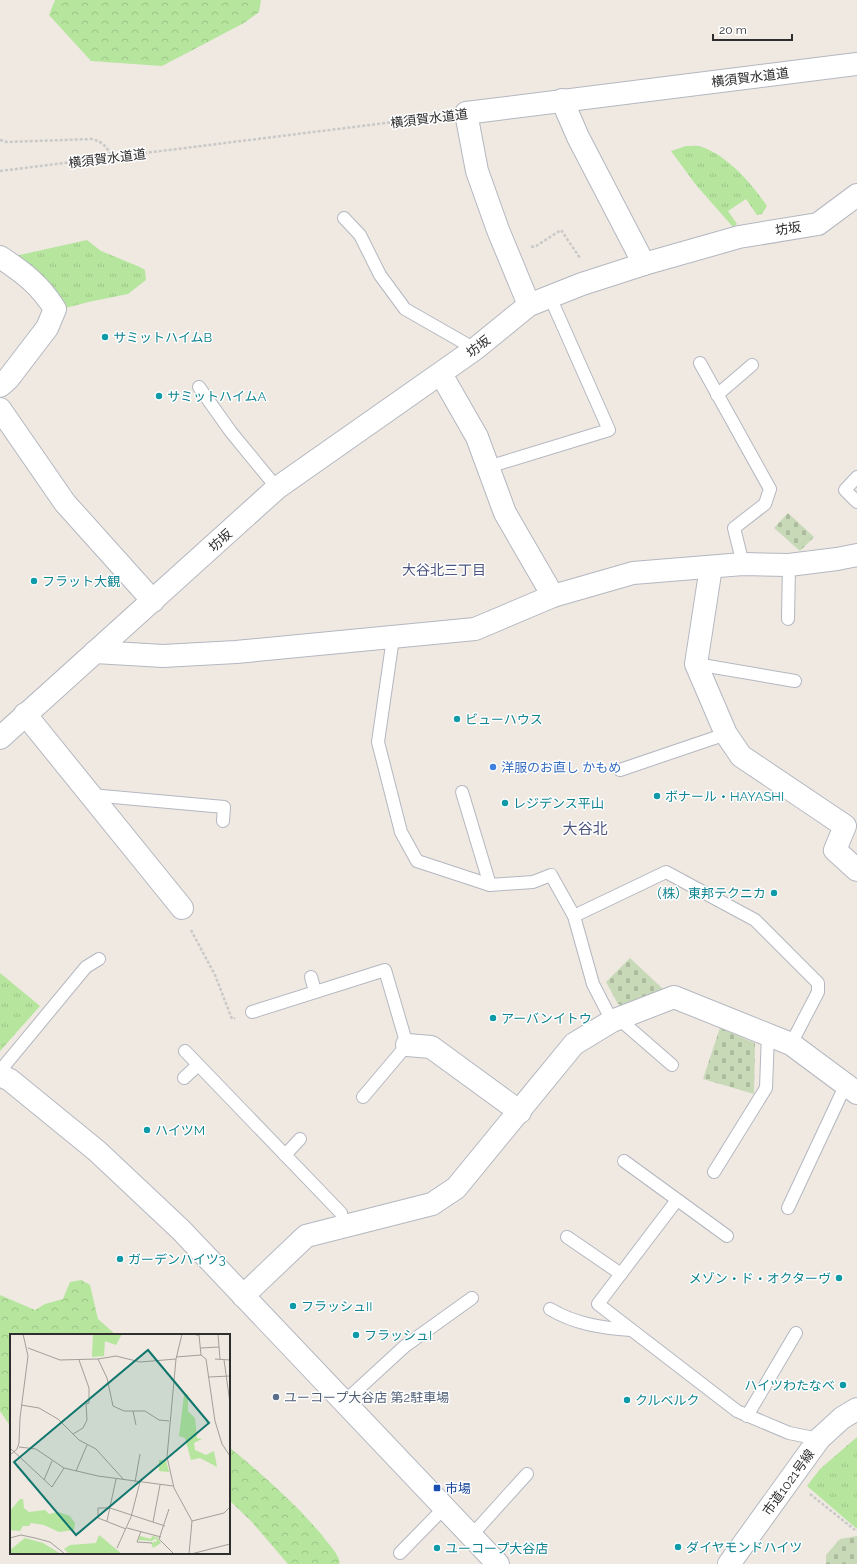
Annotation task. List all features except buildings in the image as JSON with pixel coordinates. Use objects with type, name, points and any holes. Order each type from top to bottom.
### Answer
[{"type":"street","name":"横須賀水道道","points":[[466,113],[857,64]]},
{"type":"street","points":[[562,100],[578,137],[644,264]]},
{"type":"street","points":[[466,113],[477,171],[503,242],[529,305]]},
{"type":"street","name":"坊坂","points":[[0,738],[277,488],[475,349],[529,305],[644,264],[739,237],[818,224],[857,195]]},
{"type":"street","points":[[0,257],[17,268],[44,292],[54,309],[48,328],[8,379],[0,386]]},
{"type":"street","points":[[440,374],[477,437],[505,513],[553,596]]},
{"type":"street","points":[[0,409],[65,503],[153,601]]},
{"type":"street","points":[[95,652],[163,656],[236,652],[475,629],[553,596],[633,573],[742,564],[789,565],[857,555]]},
{"type":"street","points":[[711,567],[696,664],[726,734],[741,756],[844,826],[835,850],[857,870]]},
{"type":"street","points":[[25,714],[182,908]]},
{"type":"street","points":[[243,1296],[306,1236],[432,1204],[456,1188],[520,1112],[574,1044],[615,1020],[674,998],[791,1044],[851,1089]]},
{"type":"street","points":[[406,1046],[430,1047],[520,1112]]},
{"type":"street","points":[[0,1075],[10,1080],[96,1151],[181,1230],[498,1564]]},
{"type":"street","name":"市道1021号線","points":[[729,1564],[819,1439],[842,1418],[857,1409]]},
{"type":"lane","points":[[344,218],[360,235],[380,275],[405,309],[475,349]]},
{"type":"lane","points":[[488,467],[609,430],[550,297]]},
{"type":"lane","points":[[700,363],[770,489],[765,504],[734,528],[742,564]]},
{"type":"lane","points":[[717,395],[752,365]]},
{"type":"lane","points":[[199,387],[231,432],[277,488]]},
{"type":"lane","points":[[857,477],[845,490],[857,502]]},
{"type":"lane","points":[[788,619],[789,565]]},
{"type":"lane","points":[[392,638],[378,742],[401,832],[417,861],[490,885],[533,882],[551,875],[574,916],[593,984],[615,1020],[672,1065]]},
{"type":"lane","points":[[696,664],[795,681]]},
{"type":"lane","points":[[620,770],[726,734]]},
{"type":"lane","points":[[462,792],[490,885]]},
{"type":"lane","points":[[91,795],[224,807],[223,821]]},
{"type":"lane","points":[[574,916],[666,872],[755,920],[818,983],[818,992],[791,1044]]},
{"type":"lane","points":[[0,1071],[86,967],[99,959]]},
{"type":"lane","points":[[252,1012],[385,970],[406,1046],[363,1097]]},
{"type":"lane","points":[[311,977],[315,991]]},
{"type":"lane","points":[[714,1172],[766,1088],[768,1034]]},
{"type":"lane","points":[[185,1051],[284,1156],[341,1213],[344,1226]]},
{"type":"lane","points":[[184,1078],[198,1065]]},
{"type":"lane","points":[[788,1208],[851,1089]]},
{"type":"lane","points":[[284,1156],[300,1139]]},
{"type":"lane","points":[[624,1161],[727,1236]]},
{"type":"lane","points":[[677,1200],[598,1304],[737,1412],[789,1434],[819,1439]]},
{"type":"lane","points":[[567,1237],[621,1274]]},
{"type":"lane","points":[[344,1402],[405,1346],[472,1298]]},
{"type":"lane","points":[[550,1309],[564,1318],[596,1327],[631,1330]]},
{"type":"lane","points":[[747,1416],[796,1333]]},
{"type":"lane","points":[[471,1536],[527,1474]]},
{"type":"lane","points":[[400,1553],[444,1508]]},
{"type":"path","name":"横須賀水道道","points":[[0,171],[466,113]]},
{"type":"path","points":[[0,140],[7,142],[92,139],[100,141],[107,147],[112,157]]},
{"type":"path","points":[[503,242],[536,246],[561,230],[594,281]]},
{"type":"path","points":[[182,908],[190,928],[215,975],[232,1019]]},
{"type":"path","points":[[806,1491],[855,1530]]},
{"type":"green space","points":[[55,0],[261,0],[259,12],[244,23],[162,66],[91,61],[49,15]]},
{"type":"green space","points":[[686,146],[702,147],[712,151],[739,172],[767,206],[762,214],[757,215],[746,199],[728,211],[737,224],[733,227],[696,185],[671,151]]},
{"type":"green space","points":[[87,240],[101,251],[145,270],[146,280],[128,294],[61,309],[15,256]]},
{"type":"green space","points":[[788,513],[814,537],[800,551],[774,528]]},
{"type":"green space","points":[[630,958],[663,989],[627,1007],[618,1004],[606,982]]},
{"type":"green space","points":[[0,973],[40,1006],[0,1051]]},
{"type":"green space","points":[[720,1028],[755,1043],[754,1094],[703,1079]]},
{"type":"green space","points":[[81,1280],[90,1285],[98,1319],[115,1334],[10,1334],[10,1426],[0,1411],[0,1295],[35,1310],[45,1304],[63,1299],[70,1282]]},
{"type":"green space","points":[[857,1437],[857,1529],[807,1486],[820,1469]]},
{"type":"green space","points":[[230,1448],[254,1467],[311,1522],[334,1551],[340,1562],[338,1564],[288,1564],[251,1521],[230,1501]]},
{"type":"green space","points":[[857,1536],[857,1564],[826,1564],[826,1555],[840,1539]]},
{"type":"place","name":"サミットハイムB","points":[[105,337]]},
{"type":"place","name":"サミットハイムA","points":[[159,396]]},
{"type":"place","name":"フラット大観","points":[[34,581]]},
{"type":"place","name":"ビューハウス","points":[[457,719]]},
{"type":"place","name":"洋服のお直し かもめ","points":[[493,767]]},
{"type":"place","name":"ボナール・HAYASHI","points":[[657,796]]},
{"type":"place","name":"レジデンス平山","points":[[505,803]]},
{"type":"place","name":"（株）東邦テクニカ","points":[[774,893]]},
{"type":"place","name":"アーバンイトウ","points":[[493,1018]]},
{"type":"place","name":"ハイツM","points":[[147,1130]]},
{"type":"place","name":"ガーデンハイツ3","points":[[120,1259]]},
{"type":"place","name":"メゾン・ド・オクターヴ","points":[[839,1278]]},
{"type":"place","name":"フラッシュII","points":[[293,1306]]},
{"type":"place","name":"フラッシュI","points":[[356,1335]]},
{"type":"place","name":"ハイツわたなべ","points":[[843,1385]]},
{"type":"place","name":"ユーコープ大谷店 第2駐車場","points":[[276,1397]]},
{"type":"place","name":"クルベルク","points":[[627,1400]]},
{"type":"place","name":"市場","points":[[437,1488]]},
{"type":"place","name":"ダイヤモンドハイツ","points":[[678,1547]]},
{"type":"place","name":"ユーコープ大谷店","points":[[437,1548]]},
{"type":"district","name":"大谷北三丁目","points":[[444,570]]},
{"type":"district","name":"大谷北","points":[[585,829]]}]
